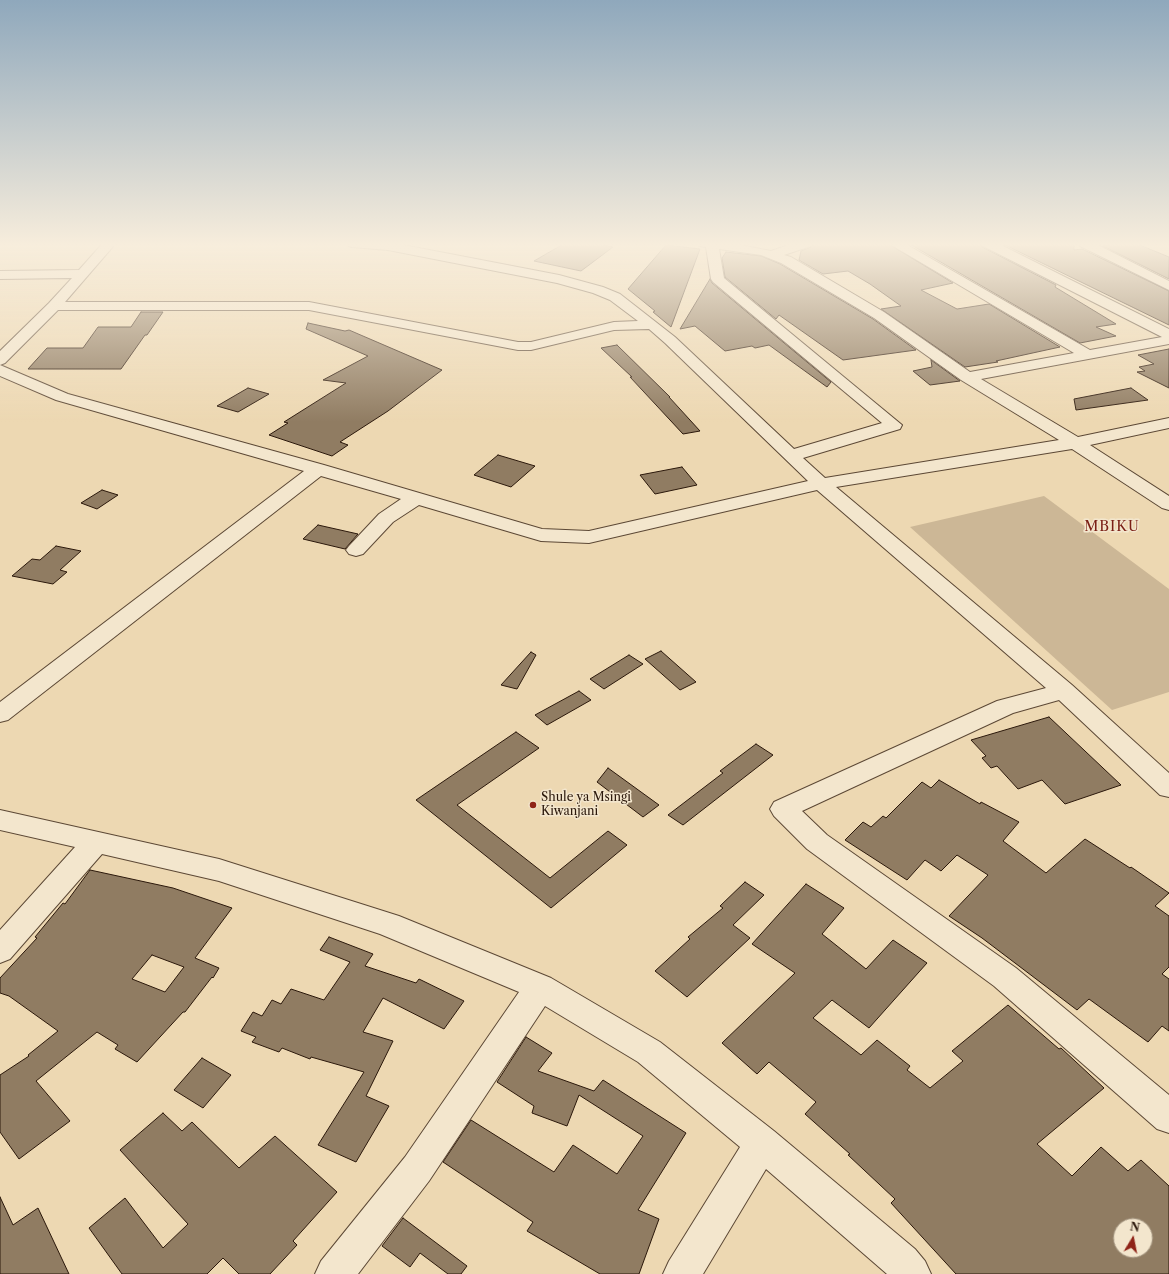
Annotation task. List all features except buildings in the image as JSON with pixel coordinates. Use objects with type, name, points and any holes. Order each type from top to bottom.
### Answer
[{"type":"street","points":[[0,360],[57,302]]},
{"type":"street","points":[[622,302],[652,325],[821,484],[1064,691],[1169,788]]},
{"type":"street","points":[[746,302],[894,425],[790,456]]},
{"type":"street","points":[[857,302],[879,316],[967,377],[1075,442],[1169,504]]},
{"type":"street","points":[[997,302],[1088,355]]},
{"type":"street","points":[[1105,302],[1169,335]]},
{"type":"street","points":[[54,306],[309,306],[518,346],[531,346],[614,326],[652,325]]},
{"type":"street","points":[[967,377],[1169,340]]},
{"type":"street","points":[[0,370],[62,397],[318,469],[541,535],[589,537],[821,484],[1075,442],[1169,423]]},
{"type":"street","points":[[0,714],[318,469]]},
{"type":"street","points":[[356,550],[386,518],[416,498]]},
{"type":"street","points":[[1064,691],[1005,707],[783,809],[817,842],[1005,977],[1169,1117]]},
{"type":"street","points":[[0,820],[219,870],[389,925],[540,987],[649,1052],[762,1142],[902,1262],[912,1274]]},
{"type":"street","points":[[0,950],[96,842]]},
{"type":"street","points":[[334,1274],[417,1169],[540,987]]},
{"type":"street","points":[[682,1274],[762,1142]]},
{"type":"shaded area","points":[[1044,496],[1169,589],[1169,692],[1112,710],[910,527]]},
{"type":"place","name":"Shule ya Msingi Kiwanjani","points":[[533,805]]},
{"type":"district","name":"MBIKU","points":[[1112,527]]}]
